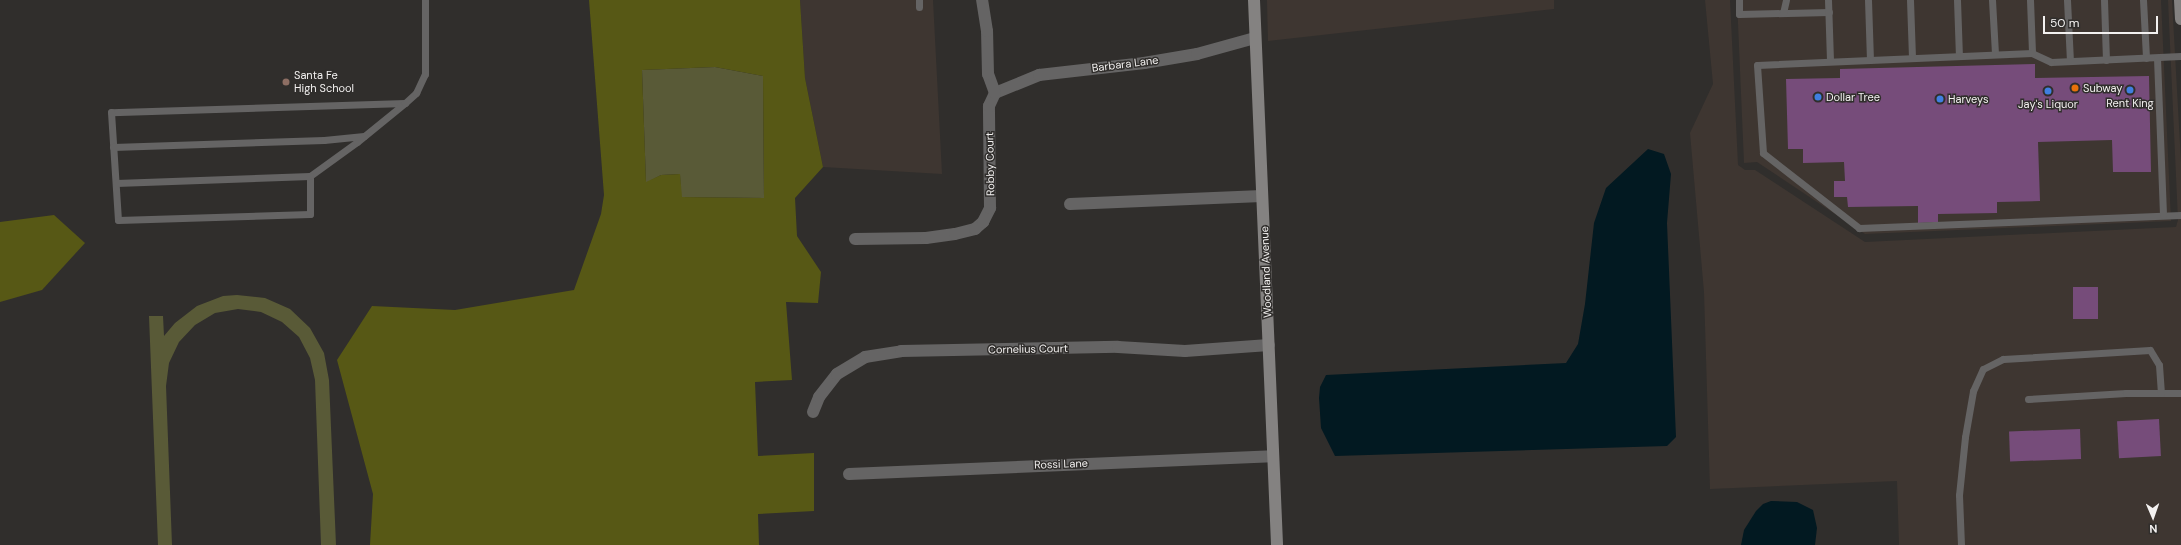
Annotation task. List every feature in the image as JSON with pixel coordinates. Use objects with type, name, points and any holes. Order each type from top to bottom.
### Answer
[{"type":"street","points":[[982,0],[987,31],[988,74],[995,93]]},
{"type":"street","name":"Woodland Avenue","points":[[1254,0],[1277,545]]},
{"type":"street","points":[[2180,0],[2181,19]]},
{"type":"street","name":"Barbara Lane","points":[[995,93],[1039,75],[1197,54],[1255,38]]},
{"type":"street","name":"Robby Court","points":[[855,239],[926,238],[955,234],[975,229],[983,222],[990,208],[989,106],[995,93]]},
{"type":"street","points":[[1070,204],[1262,196]]},
{"type":"street","name":"Cornelius Court","points":[[813,412],[819,397],[837,374],[866,357],[901,351],[1118,347],[1185,351],[1269,345]]},
{"type":"street","name":"Rossi Lane","points":[[849,474],[1273,456]]},
{"type":"lane","points":[[116,183],[310,176],[364,136],[416,94],[425,74],[425,0]]},
{"type":"lane","points":[[1739,0],[1739,14],[1829,12]]},
{"type":"lane","points":[[1783,13],[1786,0]]},
{"type":"lane","points":[[1828,0],[1830,61]]},
{"type":"lane","points":[[1868,0],[1870,60]]},
{"type":"lane","points":[[1910,0],[1912,58]]},
{"type":"lane","points":[[1957,0],[1959,56]]},
{"type":"lane","points":[[1992,0],[1995,54]]},
{"type":"lane","points":[[2030,0],[2032,53]]},
{"type":"lane","points":[[2067,0],[2070,61]]},
{"type":"lane","points":[[2104,0],[2106,60]]},
{"type":"lane","points":[[2143,0],[2146,58]]},
{"type":"lane","points":[[2181,56],[2051,62],[2032,53],[1757,65],[1763,152],[1859,228],[2181,215]]},
{"type":"lane","points":[[2157,58],[2163,215]]},
{"type":"lane","points":[[310,176],[310,214],[118,220],[111,112],[405,103]]},
{"type":"lane","points":[[113,147],[324,140],[364,136]]},
{"type":"lane","points":[[1961,545],[1959,495],[1965,437],[1973,391],[1983,369],[2003,359],[2150,350],[2159,365],[2161,393]]},
{"type":"lane","points":[[2028,399],[2126,393],[2181,393]]},
{"type":"shaded area","points":[[589,0],[800,0],[805,78],[823,167],[795,198],[797,236],[821,272],[818,303],[786,302],[792,380],[755,382],[758,456],[814,453],[814,511],[758,514],[759,545],[370,545],[373,494],[337,360],[372,306],[455,310],[574,290],[601,214],[604,195]],"holes":[[[715,67],[763,76],[764,198],[682,197],[680,174],[661,175],[646,182],[642,70]]]},
{"type":"shaded area","points":[[800,0],[933,0],[942,174],[823,167],[805,78]]},
{"type":"shaded area","points":[[1267,0],[1554,0],[1554,9],[1268,41]]},
{"type":"shaded area","points":[[1705,0],[1730,0],[1738,165],[1745,170],[1755,170],[1865,242],[2176,227],[2178,220],[2168,0],[2172,0],[2181,162],[2181,545],[1899,545],[1897,481],[1710,489],[1704,292],[1690,133],[1713,84]]},
{"type":"shaded area","points":[[1737,0],[2161,0],[2171,221],[1865,234],[1757,162],[1744,163]]},
{"type":"shaded area","points":[[54,215],[85,243],[42,290],[0,302],[0,222]]},
{"type":"green space","points":[[715,67],[763,76],[764,198],[681,197],[680,174],[661,175],[646,183],[642,70]]},
{"type":"green space","points":[[237,295],[265,298],[290,309],[310,328],[324,353],[329,380],[336,545],[321,545],[315,380],[310,358],[299,337],[282,322],[261,312],[238,309],[215,313],[195,325],[179,342],[169,363],[166,386],[172,545],[158,545],[149,316],[163,316],[164,336],[175,323],[197,306],[223,296]]},
{"type":"water","points":[[1648,149],[1664,154],[1671,174],[1667,223],[1676,437],[1667,446],[1335,456],[1321,428],[1319,398],[1320,387],[1326,375],[1566,363],[1578,344],[1585,304],[1594,223],[1606,188]]},
{"type":"water","points":[[1771,501],[1797,502],[1813,510],[1817,528],[1815,545],[1741,545],[1744,530],[1756,511],[1763,504]]},
{"type":"building","points":[[2035,64],[2035,78],[2149,76],[2151,172],[2113,172],[2112,140],[2038,142],[2040,201],[1997,202],[1997,213],[1938,214],[1938,222],[1918,223],[1918,206],[1848,207],[1847,197],[1834,197],[1834,181],[1845,181],[1844,162],[1803,163],[1803,149],[1788,149],[1786,79],[1840,78],[1840,69]]},
{"type":"building","points":[[2073,287],[2098,287],[2098,319],[2073,319]]},
{"type":"building","points":[[2159,419],[2161,456],[2119,458],[2117,421]]},
{"type":"building","points":[[2080,429],[2081,459],[2010,461],[2009,431]]},
{"type":"place","name":"Santa Fe High School","points":[[286,82]]},
{"type":"place","name":"Subway","points":[[2075,88]]},
{"type":"place","name":"Rent King","points":[[2130,90]]},
{"type":"place","name":"Jay's Liquor","points":[[2048,91]]},
{"type":"place","name":"Dollar Tree","points":[[1818,97]]},
{"type":"place","name":"Harveys","points":[[1940,99]]}]
